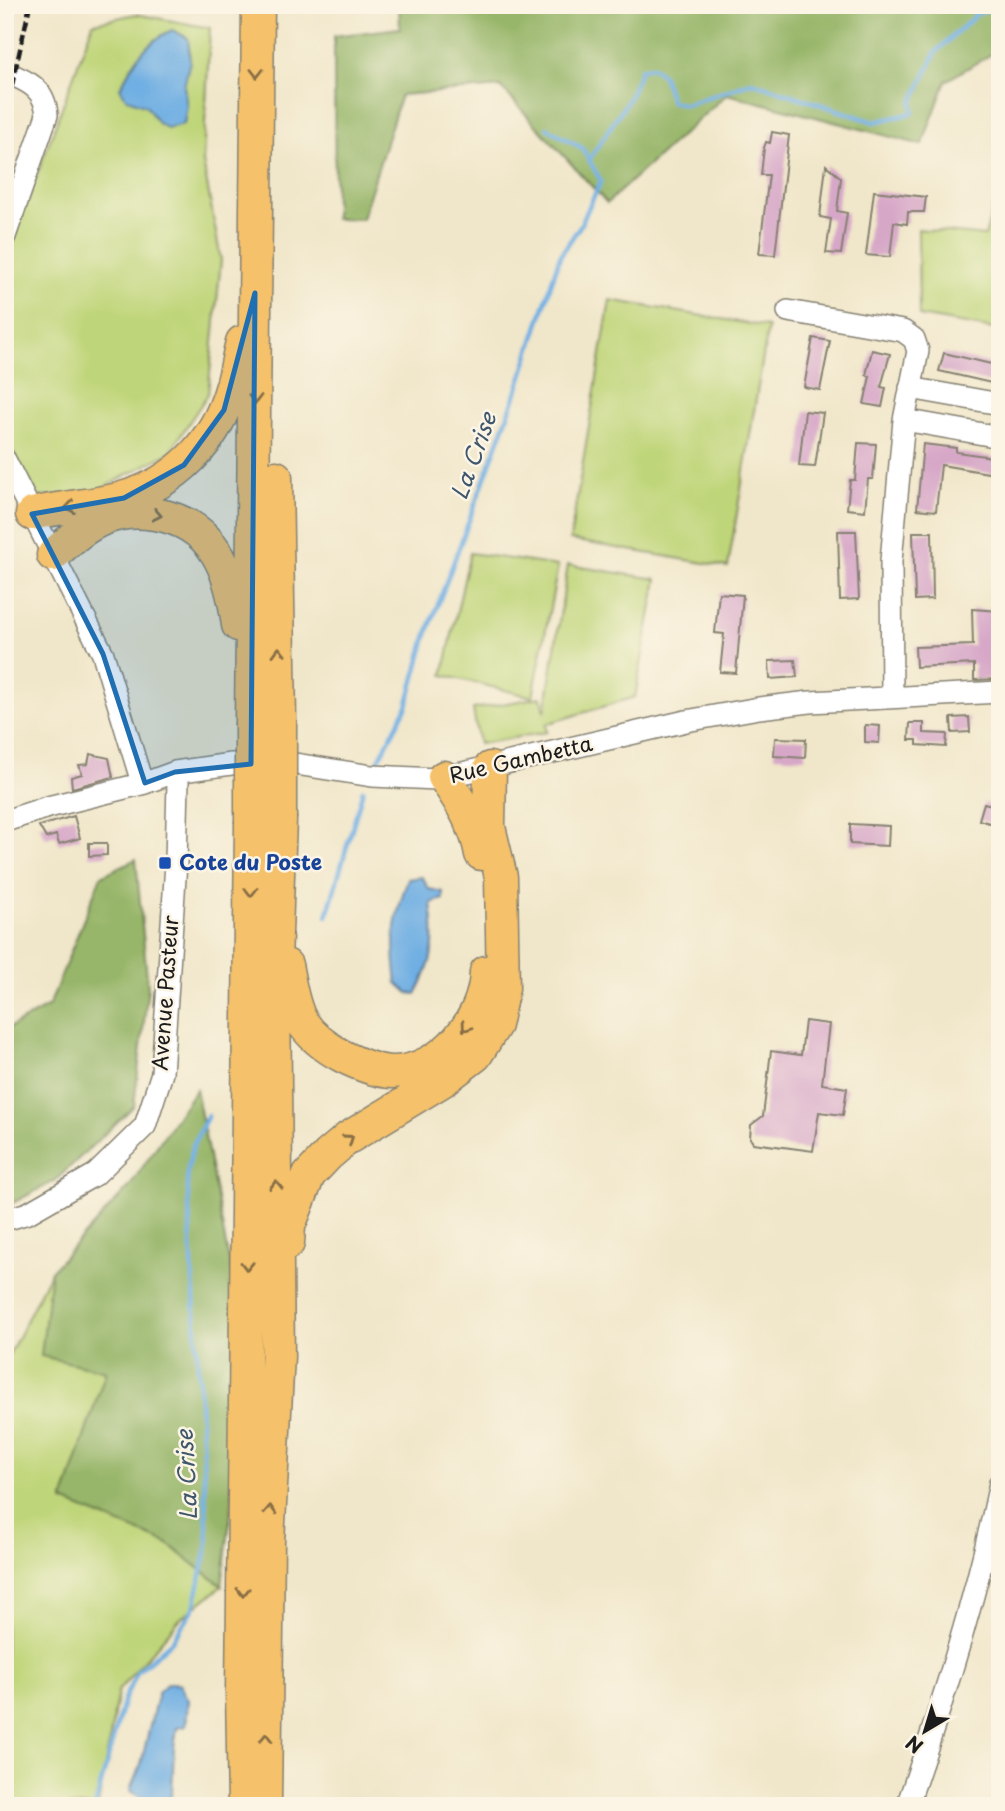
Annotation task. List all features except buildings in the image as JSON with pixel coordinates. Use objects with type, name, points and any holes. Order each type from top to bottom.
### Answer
[{"type":"highway","points":[[244,1806],[242,1664],[266,722],[256,293],[258,5]]},
{"type":"highway","points":[[266,722],[276,505],[280,5]]},
{"type":"highway","points":[[32,514],[124,498],[166,480],[184,465],[215,428],[224,410],[256,293]]},
{"type":"highway","points":[[52,555],[86,528],[105,518],[128,512],[163,515],[197,531],[213,545],[233,590],[266,722]]},
{"type":"highway","points":[[265,1806],[268,1542],[278,1356],[289,1226],[309,1175],[328,1155],[348,1138],[442,1081],[476,1055],[495,1025],[503,988],[501,877],[489,827],[490,768]]},
{"type":"highway","points":[[265,821],[278,922],[293,998],[302,1021],[324,1046],[357,1064],[392,1072],[426,1065],[450,1049],[472,1021],[486,982],[487,895],[478,841],[463,807],[444,778]]},
{"type":"highway","points":[[278,922],[274,991],[278,1356]]},
{"type":"street","points":[[5,72],[27,81],[39,90],[45,101],[47,115],[5,236]]},
{"type":"street","points":[[788,311],[903,331],[914,339],[918,351],[904,419],[891,561],[892,697]]},
{"type":"street","points":[[910,388],[1000,404]]},
{"type":"street","points":[[904,419],[1000,437]]},
{"type":"street","points":[[5,460],[103,654],[140,776],[145,783]]},
{"type":"street","name":"Rue Gambetta","points":[[5,821],[48,807],[145,783],[175,772],[231,764],[289,763],[372,776],[444,778],[686,721],[745,711],[810,702],[1000,692]]},
{"type":"street","name":"Avenue Pasteur","points":[[5,1220],[28,1213],[96,1174],[145,1126],[162,1073],[176,863],[178,782],[175,772]]},
{"type":"street","points":[[906,1806],[938,1716],[989,1534],[1000,1483]]},
{"type":"highlighted area","points":[[255,293],[251,764],[175,772],[145,783],[103,654],[32,514],[124,498],[184,465],[224,410]]},
{"type":"green space","points":[[399,5],[1000,5],[1000,49],[946,81],[922,145],[727,94],[607,203],[501,87],[401,95],[362,219],[335,219],[334,36],[400,28]]},
{"type":"green space","points":[[136,14],[210,28],[203,162],[221,260],[208,394],[169,453],[91,494],[38,497],[5,437],[5,270],[22,216],[93,23]]},
{"type":"green space","points":[[997,193],[1000,194],[1000,330],[919,316],[918,229],[985,236]]},
{"type":"green space","points":[[610,300],[768,327],[728,567],[570,540]]},
{"type":"green space","points":[[470,553],[558,566],[533,697],[443,675]]},
{"type":"green space","points":[[568,565],[657,579],[635,697],[546,724],[547,732],[479,744],[473,709],[541,697],[545,712]]},
{"type":"green space","points":[[136,859],[148,988],[134,1106],[55,1181],[5,1207],[5,1030],[49,1006],[101,876]]},
{"type":"green space","points":[[196,1089],[249,1365],[222,1586],[167,1543],[63,1501],[106,1371],[41,1356],[51,1271],[129,1187]]},
{"type":"green space","points":[[51,1271],[42,1355],[106,1371],[63,1501],[167,1543],[222,1586],[180,1619],[118,1691],[98,1806],[5,1806],[5,1363]]},
{"type":"water","points":[[172,30],[188,38],[190,61],[184,86],[187,106],[184,124],[167,128],[158,123],[146,106],[126,98],[120,88],[147,47]]},
{"type":"water","points":[[422,877],[429,889],[443,892],[443,899],[431,903],[433,950],[416,994],[408,993],[397,983],[394,942],[396,919],[408,879]]},
{"type":"water","points":[[168,1683],[179,1684],[188,1700],[186,1726],[177,1728],[172,1794],[165,1804],[150,1805],[130,1790],[141,1764],[158,1692]]},
{"type":"waterway","name":"La Crise","points":[[375,767],[407,706],[427,634],[517,391],[560,256],[580,226],[601,181],[589,160],[628,100],[641,69],[652,67],[663,76],[671,101],[685,105],[752,82],[874,122],[913,113],[912,103],[936,52],[977,14],[972,5]]},
{"type":"waterway","points":[[977,14],[993,8],[1000,12]]},
{"type":"waterway","name":"La Crise","points":[[547,128],[582,148],[589,160]]},
{"type":"waterway","name":"La Crise","points":[[327,916],[363,790]]},
{"type":"waterway","name":"La Crise","points":[[95,1806],[124,1699],[138,1671],[172,1641],[194,1608],[208,1543],[187,1173],[193,1145],[208,1115]]},
{"type":"railway","points":[[5,116],[30,5]]},
{"type":"place","name":"Cote du Poste","points":[[165,863]]}]
